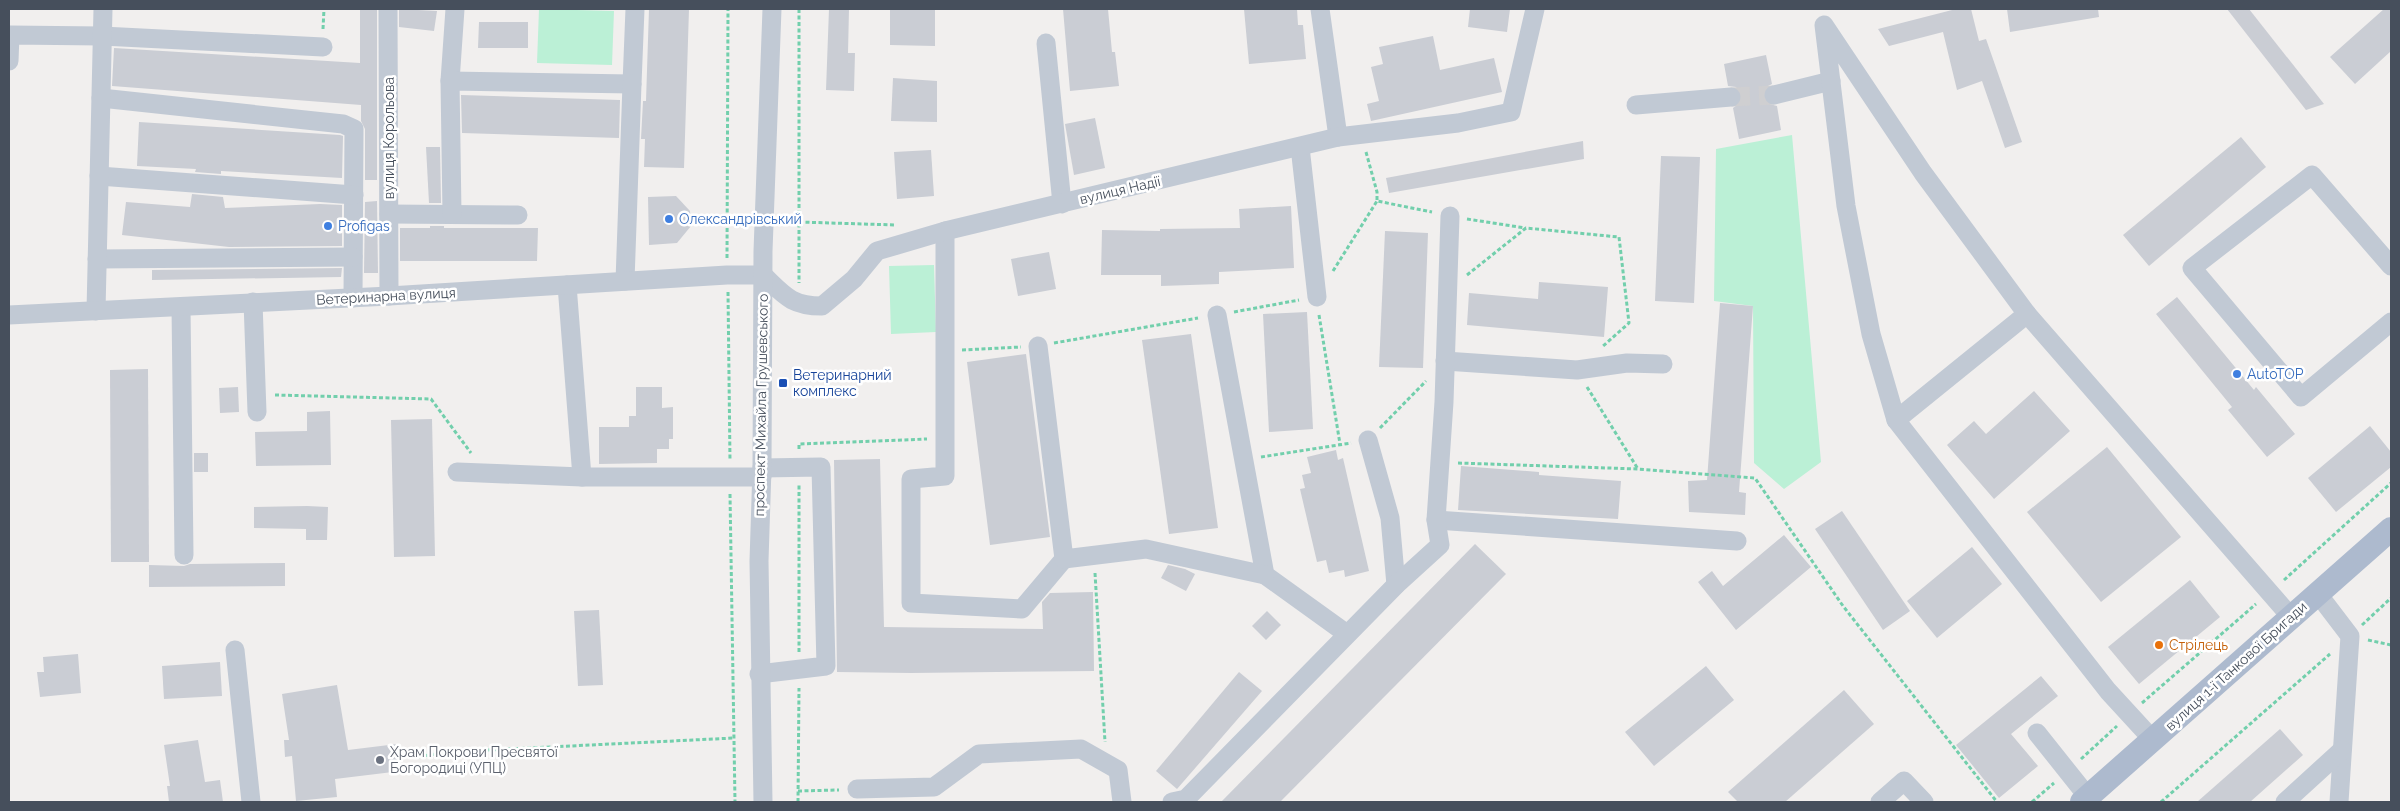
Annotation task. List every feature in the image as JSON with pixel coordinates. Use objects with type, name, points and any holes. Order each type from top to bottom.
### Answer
[{"type":"main road","name":"вулиця 1-ї Танкової Бригади","points":[[2085,799],[2391,529]]},
{"type":"street","points":[[96,311],[103,9]]},
{"type":"street","name":"вулиця Корольова","points":[[388,9],[389,296]]},
{"type":"street","points":[[452,214],[450,81],[455,9]]},
{"type":"street","points":[[625,281],[635,9]]},
{"type":"street","name":"проспект Михайла Грушевського","points":[[763,802],[759,674],[763,275],[772,9]]},
{"type":"street","points":[[1320,9],[1338,137]]},
{"type":"street","name":"вулиця Надії","points":[[799,304],[822,306],[854,279],[877,251],[945,231],[1338,137],[1458,123],[1511,112],[1535,9]]},
{"type":"street","points":[[2153,740],[2108,691],[1896,420],[1872,334],[1846,206],[1824,25],[1922,173],[2027,314],[2291,617]]},
{"type":"street","points":[[9,61],[10,35],[102,36],[322,47]]},
{"type":"street","points":[[1046,43],[1062,204]]},
{"type":"street","points":[[450,81],[632,84]]},
{"type":"street","points":[[1774,95],[1831,81]]},
{"type":"street","points":[[1636,105],[1731,97]]},
{"type":"street","points":[[101,98],[343,124],[354,129],[353,298]]},
{"type":"street","points":[[1300,147],[1316,297]]},
{"type":"street","points":[[2391,266],[2312,175],[2192,268],[2301,397],[2391,322]]},
{"type":"street","points":[[99,176],[354,195]]},
{"type":"street","points":[[389,214],[518,215]]},
{"type":"street","points":[[1172,802],[1186,799],[1396,585],[1440,545],[1436,520],[1445,361],[1450,216]]},
{"type":"street","points":[[945,231],[945,476],[911,479],[912,603],[1022,609],[1064,559],[1146,549],[1265,575],[1347,634]]},
{"type":"street","points":[[97,259],[353,257]]},
{"type":"street","name":"Ветеринарна вулиця","points":[[9,315],[389,296],[727,275],[763,275]]},
{"type":"street","points":[[763,275],[791,301],[799,304]]},
{"type":"street","points":[[567,285],[582,477]]},
{"type":"street","points":[[253,302],[257,403]]},
{"type":"street","points":[[181,307],[184,554]]},
{"type":"street","points":[[1896,420],[2027,314]]},
{"type":"street","points":[[1217,315],[1265,575]]},
{"type":"street","points":[[1038,346],[1064,559]]},
{"type":"street","points":[[1445,361],[1577,370],[1627,363],[1663,364]]},
{"type":"street","points":[[1368,440],[1390,518],[1396,585]]},
{"type":"street","points":[[457,472],[582,477],[730,477],[799,467],[821,467],[826,666],[759,674]]},
{"type":"street","points":[[1436,520],[1737,541]]},
{"type":"street","points":[[2318,594],[2350,636],[2339,802]]},
{"type":"street","points":[[235,650],[251,802]]},
{"type":"street","points":[[2037,733],[2068,771],[2085,799]]},
{"type":"street","points":[[857,789],[934,787],[979,754],[1081,749],[1118,770],[1122,802]]},
{"type":"street","points":[[2285,802],[2342,750]]},
{"type":"street","points":[[1880,802],[1904,781],[1924,802]]},
{"type":"path","points":[[728,9],[727,275],[735,802]]},
{"type":"path","points":[[799,9],[799,304]]},
{"type":"path","points":[[1361,133],[1377,192],[1377,201],[1450,216],[1526,228],[1619,237],[1629,323],[1577,370],[1638,469]]},
{"type":"path","points":[[799,222],[900,226]]},
{"type":"path","points":[[1446,292],[1526,228]]},
{"type":"path","points":[[1316,297],[1340,444]]},
{"type":"path","points":[[945,351],[1038,346],[1217,315]]},
{"type":"path","points":[[257,403],[431,399],[485,473]]},
{"type":"path","points":[[798,802],[799,444],[944,438]]},
{"type":"path","points":[[1440,463],[1638,469],[1755,478],[1843,606],[1997,802]]},
{"type":"path","points":[[2032,802],[2129,714],[2270,593],[2391,483]]},
{"type":"path","points":[[1094,555],[1106,763]]},
{"type":"path","points":[[2161,802],[2391,598]]},
{"type":"path","points":[[2350,636],[2391,645]]},
{"type":"path","points":[[417,757],[447,752],[734,738]]},
{"type":"path","points":[[798,791],[857,789]]},
{"type":"green space","points":[[539,9],[614,11],[612,65],[537,63]]},
{"type":"green space","points":[[1792,135],[1821,462],[1784,489],[1754,463],[1753,306],[1714,301],[1716,149]]},
{"type":"green space","points":[[934,265],[936,332],[891,334],[889,266]]},
{"type":"building","points":[[360,9],[377,9],[377,180],[365,180],[365,129],[361,121],[361,105],[112,86],[114,48],[360,63]]},
{"type":"building","points":[[399,9],[437,11],[434,31],[399,27]]},
{"type":"building","points":[[649,9],[689,9],[684,168],[644,167],[645,139],[641,139],[643,101],[646,101]]},
{"type":"building","points":[[829,9],[849,9],[848,53],[855,53],[854,91],[826,90]]},
{"type":"building","points":[[890,9],[935,9],[935,46],[890,45]]},
{"type":"building","points":[[1063,9],[1108,9],[1112,52],[1115,52],[1119,86],[1070,91]]},
{"type":"building","points":[[1244,9],[1297,9],[1298,25],[1303,25],[1306,59],[1249,64]]},
{"type":"building","points":[[1470,9],[1510,9],[1507,32],[1468,27]]},
{"type":"building","points":[[1956,9],[1971,9],[1979,41],[1986,39],[2022,142],[2005,148],[1982,81],[1957,90],[1943,32],[1889,46],[1878,29]]},
{"type":"building","points":[[2007,9],[2098,9],[2099,17],[2010,32]]},
{"type":"building","points":[[2227,9],[2249,9],[2324,104],[2306,110]]},
{"type":"building","points":[[2384,9],[2391,9],[2391,51],[2355,84],[2330,57]]},
{"type":"building","points":[[479,22],[528,22],[528,48],[478,48]]},
{"type":"building","points":[[1433,36],[1440,70],[1494,58],[1502,92],[1371,121],[1367,104],[1379,101],[1371,67],[1383,64],[1379,47]]},
{"type":"building","points":[[1766,55],[1772,84],[1766,87],[1763,97],[1766,103],[1777,106],[1781,130],[1739,139],[1733,108],[1741,102],[1742,96],[1736,87],[1728,86],[1724,64]]},
{"type":"building","points":[[893,78],[937,81],[937,122],[891,121]]},
{"type":"building","points":[[461,95],[620,100],[619,138],[462,133]]},
{"type":"building","points":[[1095,118],[1105,168],[1074,175],[1065,124]]},
{"type":"building","points":[[139,122],[340,135],[343,136],[342,178],[221,171],[221,174],[195,172],[196,169],[137,166]]},
{"type":"building","points":[[2241,137],[2266,167],[2149,266],[2123,235]]},
{"type":"building","points":[[1583,141],[1584,159],[1389,193],[1386,178]]},
{"type":"building","points":[[426,147],[440,147],[441,203],[429,203]]},
{"type":"building","points":[[931,150],[934,196],[897,199],[894,152]]},
{"type":"building","points":[[1661,156],[1700,157],[1694,303],[1655,301]]},
{"type":"building","points":[[192,194],[223,197],[225,208],[320,204],[342,205],[342,246],[229,247],[122,235],[126,202],[190,207]]},
{"type":"building","name":"Олександрівський","points":[[676,196],[690,211],[691,226],[677,243],[649,245],[648,197]]},
{"type":"building","points":[[377,201],[378,273],[364,273],[365,202]]},
{"type":"building","points":[[1291,206],[1294,268],[1219,272],[1219,284],[1161,286],[1161,275],[1101,275],[1102,230],[1160,231],[1160,229],[1240,228],[1239,209]]},
{"type":"building","points":[[430,226],[444,226],[444,228],[538,228],[537,261],[400,261],[400,228],[430,228]]},
{"type":"building","points":[[1385,231],[1428,233],[1423,368],[1379,367]]},
{"type":"building","points":[[1049,252],[1056,289],[1018,296],[1011,259]]},
{"type":"building","points":[[342,268],[341,277],[152,280],[152,270]]},
{"type":"building","points":[[1539,282],[1608,287],[1604,337],[1467,325],[1469,293],[1538,299]]},
{"type":"building","points":[[2177,297],[2254,390],[2256,387],[2295,434],[2267,457],[2228,410],[2232,407],[2156,314]]},
{"type":"building","points":[[1720,303],[1753,306],[1739,492],[1746,493],[1745,515],[1689,512],[1688,481],[1707,480]]},
{"type":"building","points":[[1307,312],[1313,429],[1269,432],[1263,314]]},
{"type":"building","points":[[1191,334],[1218,528],[1169,534],[1142,340]]},
{"type":"building","points":[[1026,354],[1050,537],[990,545],[967,362]]},
{"type":"building","points":[[148,369],[149,562],[111,562],[110,370]]},
{"type":"building","points":[[238,387],[239,412],[220,413],[219,388]]},
{"type":"building","points":[[636,387],[662,387],[662,408],[673,407],[673,439],[669,439],[669,449],[657,449],[657,463],[599,464],[599,427],[629,427],[629,416],[636,416]]},
{"type":"building","points":[[2034,391],[2070,431],[1994,499],[1947,445],[1974,421],[1986,434]]},
{"type":"building","points":[[330,411],[331,465],[256,466],[255,432],[307,431],[307,412]]},
{"type":"building","points":[[432,419],[435,556],[394,557],[391,420]]},
{"type":"building","points":[[2370,426],[2391,452],[2391,467],[2336,512],[2308,478]]},
{"type":"building","points":[[2107,447],[2181,537],[2101,602],[2027,512]]},
{"type":"building","points":[[1336,450],[1338,460],[1343,458],[1369,571],[1345,577],[1344,570],[1329,573],[1326,560],[1317,562],[1300,489],[1305,488],[1302,475],[1311,473],[1307,457]]},
{"type":"building","points":[[194,453],[208,453],[208,472],[194,472]]},
{"type":"building","points":[[880,459],[884,627],[1043,629],[1042,602],[1050,593],[1093,592],[1094,671],[837,672],[834,460]]},
{"type":"building","points":[[1461,466],[1539,472],[1539,475],[1621,481],[1618,519],[1458,510]]},
{"type":"building","points":[[254,507],[328,507],[327,540],[306,540],[306,529],[254,528]]},
{"type":"building","points":[[1842,511],[1910,611],[1883,630],[1815,529]]},
{"type":"building","points":[[1784,535],[1811,567],[1736,630],[1698,582],[1712,571],[1723,586]]},
{"type":"building","points":[[1475,544],[1506,574],[1280,802],[1221,802]]},
{"type":"building","points":[[1972,547],[2002,584],[1937,638],[1907,601]]},
{"type":"building","points":[[285,563],[285,586],[149,587],[149,565],[184,566],[190,564]]},
{"type":"building","points":[[1168,565],[1185,569],[1195,574],[1186,591],[1161,578]]},
{"type":"building","points":[[2190,580],[2220,617],[2139,684],[2108,647]]},
{"type":"building","points":[[599,610],[603,685],[578,686],[574,611]]},
{"type":"building","points":[[1267,611],[1281,625],[1266,640],[1252,626]]},
{"type":"building","points":[[78,654],[81,693],[40,697],[37,672],[44,672],[43,657]]},
{"type":"building","points":[[220,662],[222,696],[164,699],[162,666]]},
{"type":"building","points":[[1706,666],[1734,700],[1654,766],[1625,732]]},
{"type":"building","points":[[1239,672],[1262,691],[1177,789],[1156,771]]},
{"type":"building","points":[[2041,676],[2058,696],[2011,734],[2038,766],[1999,798],[1956,745]]},
{"type":"building","points":[[337,685],[348,750],[397,744],[401,771],[335,779],[337,797],[296,801],[292,756],[285,757],[284,740],[289,740],[282,694]]},
{"type":"building","points":[[1844,690],[1874,724],[1785,802],[1738,802],[1728,792]]},
{"type":"building","points":[[2280,729],[2303,755],[2250,802],[2197,802]]},
{"type":"building","points":[[198,740],[205,782],[220,780],[223,802],[169,802],[167,786],[170,786],[164,745]]},
{"type":"tunnel","points":[[1731,97],[1774,95]]},
{"type":"place","name":"Олександрівський","points":[[669,219]]},
{"type":"place","name":"Profigas","points":[[328,226]]},
{"type":"place","name":"AutoTOP","points":[[2237,374]]},
{"type":"place","name":"Ветеринарний комплекс","points":[[783,383]]},
{"type":"place","name":"Стрілець","points":[[2159,645]]},
{"type":"place","name":"Храм Покрови Пресвятої Богородиці (УПЦ)","points":[[380,760]]}]
